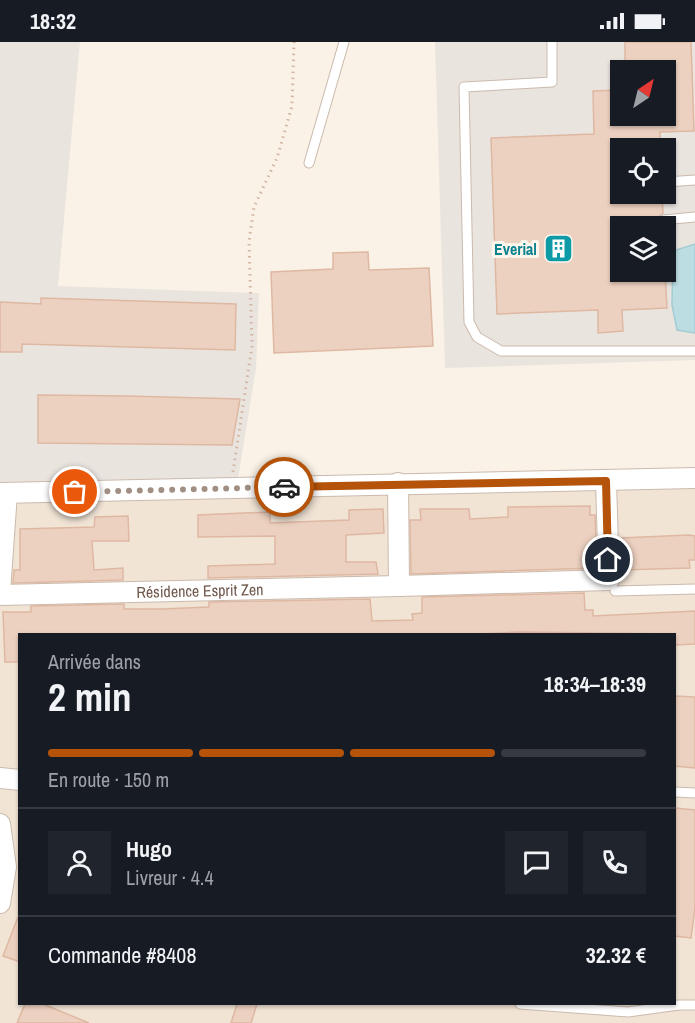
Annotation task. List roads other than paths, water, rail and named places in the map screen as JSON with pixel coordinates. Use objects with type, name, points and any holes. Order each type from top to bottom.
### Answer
[{"type":"street","points":[[4,493],[695,478]]},
{"type":"street","name":"Résidence Esprit Zen","points":[[4,493],[0,594],[609,580],[606,481]]},
{"type":"street","points":[[398,483],[399,586]]},
{"type":"street","points":[[0,778],[18,780]]},
{"type":"street","points":[[0,824],[6,859],[0,903]]},
{"type":"lane","points":[[309,163],[344,42]]},
{"type":"lane","points":[[552,42],[552,82],[464,87],[470,322],[477,337],[501,351],[695,351]]},
{"type":"lane","points":[[676,181],[695,180]]},
{"type":"lane","points":[[676,219],[695,218]]},
{"type":"lane","points":[[615,591],[695,589]]},
{"type":"lane","points":[[676,792],[695,793]]},
{"type":"lane","points":[[534,1005],[628,1012],[695,1005]]},
{"type":"water","points":[[695,244],[695,333],[677,330],[672,305],[672,282],[676,282],[676,250]]},
{"type":"place","name":"Everial","points":[[558,249]]}]
